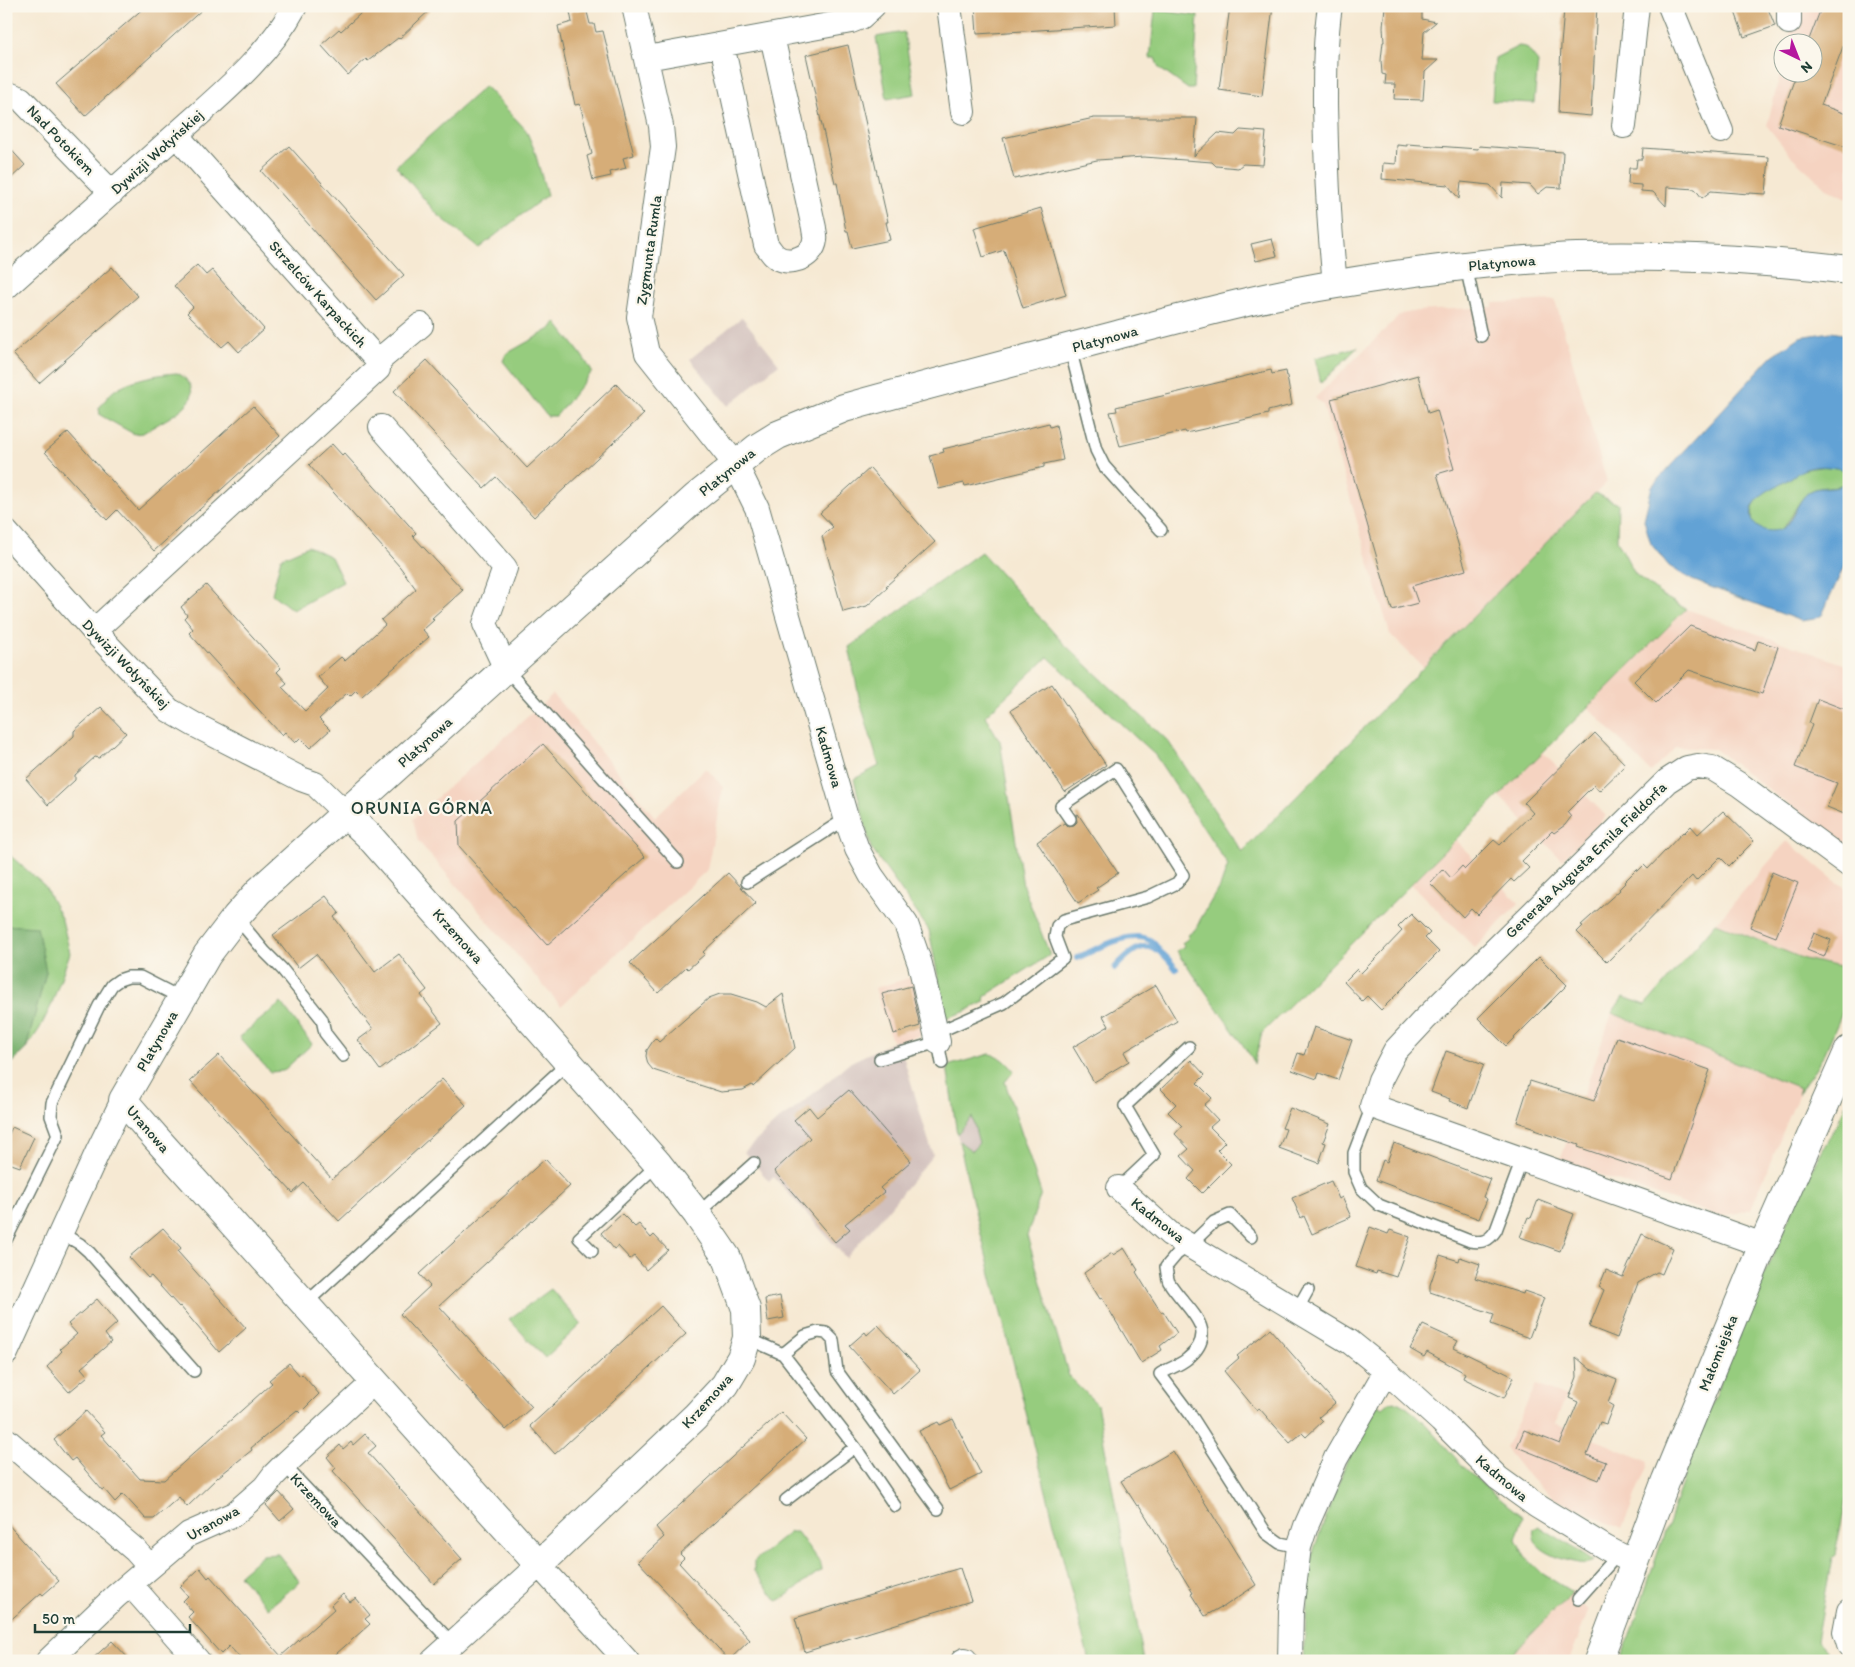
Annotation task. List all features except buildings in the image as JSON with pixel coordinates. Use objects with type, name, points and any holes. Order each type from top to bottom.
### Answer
[{"type":"street","name":"Dywizji Wołyńskiej","points":[[6,287],[176,135],[262,55],[284,26],[295,6]]},
{"type":"street","name":"Zygmunta Rumla","points":[[634,6],[661,126],[663,147],[639,317],[643,338],[647,353],[736,465]]},
{"type":"street","points":[[647,58],[851,21],[861,17],[873,6]]},
{"type":"street","points":[[949,6],[964,112]]},
{"type":"street","points":[[1330,6],[1325,77],[1329,219],[1335,284]]},
{"type":"street","points":[[1624,126],[1637,6]]},
{"type":"street","points":[[1670,6],[1721,131]]},
{"type":"street","points":[[722,45],[766,245],[774,256],[786,261],[799,260],[809,252],[815,241],[814,228],[772,36]]},
{"type":"street","name":"Nad Potokiem","points":[[6,93],[21,99],[112,193]]},
{"type":"street","name":"Strzelców Karpackich","points":[[94,632],[378,369],[378,361],[176,135]]},
{"type":"street","name":"Platynowa","points":[[6,1353],[14,1315],[61,1233],[123,1100],[206,955],[236,918],[259,891],[696,497],[757,448],[778,435],[844,408],[979,371],[1251,301],[1335,284],[1466,266],[1575,258],[1650,257],[1796,264],[1849,270]]},
{"type":"street","points":[[378,361],[421,325]]},
{"type":"street","points":[[381,428],[505,568],[485,624],[506,669]]},
{"type":"street","name":"Kadmowa","points":[[736,465],[757,508],[846,818],[857,849],[871,874],[906,924],[920,964],[939,1046]]},
{"type":"street","name":"Dywizji Wołyńskiej","points":[[6,532],[94,632],[169,710],[222,739],[314,784],[345,813]]},
{"type":"street","name":"Generała Augusta Emila Fieldorfa","points":[[1372,1106],[1380,1080],[1395,1051],[1418,1026],[1666,781],[1687,768],[1698,766],[1712,768],[1740,785],[1849,865]]},
{"type":"street","name":"Krzemowa","points":[[345,813],[369,836],[658,1164],[697,1214],[727,1258],[746,1309],[747,1338],[741,1358],[725,1385],[695,1417],[539,1565],[433,1661]]},
{"type":"street","name":"Małomiejska","points":[[1598,1661],[1626,1558],[1666,1480],[1763,1245],[1849,1050]]},
{"type":"street","name":"Uranowa","points":[[123,1100],[627,1661]]},
{"type":"street","points":[[1372,1106],[1763,1245]]},
{"type":"street","name":"Kadmowa","points":[[1119,1188],[1170,1234],[1350,1342],[1386,1371],[1498,1478],[1537,1506],[1626,1558]]},
{"type":"street","points":[[1290,1661],[1291,1611],[1299,1547],[1306,1526],[1336,1458],[1386,1371]]},
{"type":"street","name":"Uranowa","points":[[48,1661],[130,1584],[189,1534],[234,1514],[265,1487],[284,1465],[374,1381]]},
{"type":"street","points":[[6,1440],[135,1550],[150,1567]]},
{"type":"street","points":[[130,1584],[198,1661]]},
{"type":"street","points":[[1849,1611],[1845,1632],[1849,1644]]},
{"type":"lane","points":[[1466,266],[1481,336]]},
{"type":"lane","points":[[1070,348],[1096,450],[1104,466],[1161,530]]},
{"type":"lane","points":[[506,669],[678,862]]},
{"type":"lane","points":[[880,1059],[939,1046],[1004,1003],[1063,958],[1055,937],[1057,926],[1064,920],[1148,897],[1178,883],[1182,879],[1183,875],[1179,868],[1116,769],[1061,806],[1070,819]]},
{"type":"lane","points":[[747,882],[846,818]]},
{"type":"lane","points":[[236,918],[282,969],[322,1018],[325,1033],[343,1056]]},
{"type":"lane","points":[[6,1240],[58,1135],[50,1116],[52,1103],[109,989],[119,980],[140,976],[181,998]]},
{"type":"lane","name":"Kadmowa","points":[[1119,1188],[1154,1155],[1125,1106],[1189,1047]]},
{"type":"lane","points":[[305,1304],[569,1061]]},
{"type":"lane","name":"Generała Augusta Emila Fieldorfa","points":[[1372,1106],[1354,1153],[1354,1172],[1361,1188],[1380,1205],[1470,1241],[1480,1242],[1492,1238],[1522,1160]]},
{"type":"lane","points":[[697,1214],[754,1163]]},
{"type":"lane","points":[[592,1251],[579,1238],[658,1164]]},
{"type":"lane","points":[[1251,1237],[1230,1215],[1214,1222],[1190,1245],[1177,1254],[1166,1268],[1168,1281],[1200,1324],[1204,1335],[1200,1345],[1187,1360],[1160,1374],[1190,1414],[1266,1533],[1280,1543],[1299,1547]]},
{"type":"lane","points":[[61,1233],[80,1244],[89,1252],[194,1370]]},
{"type":"lane","points":[[1296,1310],[1308,1290]]},
{"type":"lane","points":[[783,1354],[805,1336],[818,1332],[826,1333],[833,1340],[837,1371],[938,1509]]},
{"type":"lane","points":[[747,1338],[783,1354],[855,1447],[895,1506]]},
{"type":"lane","points":[[786,1500],[855,1447]]},
{"type":"lane","name":"Krzemowa","points":[[284,1465],[452,1643]]},
{"type":"lane","points":[[1578,1599],[1626,1558]]},
{"type":"shaded area","points":[[1798,6],[1849,6],[1849,199],[1825,187],[1790,155],[1767,126],[1778,82],[1822,82],[1822,32],[1791,32]]},
{"type":"shaded area","points":[[1555,300],[1607,482],[1423,667],[1390,634],[1323,405],[1315,398],[1401,314],[1417,311],[1493,307],[1493,303]]},
{"type":"shaded area","points":[[742,317],[779,364],[728,406],[690,359]]},
{"type":"shaded area","points":[[1686,609],[1849,666],[1849,851],[1715,749],[1676,747],[1651,772],[1588,707]]},
{"type":"shaded area","points":[[553,694],[655,817],[706,768],[723,787],[707,870],[561,1006],[418,841],[413,819]]},
{"type":"shaded area","points":[[1543,752],[1606,816],[1562,860],[1499,796]]},
{"type":"shaded area","points":[[1455,840],[1519,903],[1475,948],[1411,884]]},
{"type":"shaded area","points":[[1787,841],[1849,890],[1848,969],[1804,959],[1716,923]]},
{"type":"shaded area","points":[[913,977],[930,1032],[898,1043],[896,1040],[892,1041],[875,988]]},
{"type":"shaded area","points":[[1612,1013],[1801,1088],[1751,1209],[1721,1217],[1560,1161]]},
{"type":"shaded area","points":[[897,1040],[933,1155],[846,1258],[774,1177],[769,1181],[744,1152],[781,1118],[790,1113],[851,1062]]},
{"type":"shaded area","points":[[972,1117],[979,1143],[972,1151],[959,1141],[957,1134]]},
{"type":"shaded area","points":[[1536,1385],[1566,1397],[1555,1423],[1647,1461],[1648,1464],[1622,1529],[1555,1499],[1524,1472],[1505,1448]]},
{"type":"shaded area","points":[[1572,1592],[1588,1612],[1569,1661],[1506,1661]]},
{"type":"green space","points":[[1155,10],[1198,16],[1193,89],[1188,89],[1159,68],[1155,58],[1150,58]]},
{"type":"green space","points":[[904,32],[915,94],[887,99],[876,37]]},
{"type":"green space","points":[[1519,46],[1526,47],[1538,62],[1534,103],[1492,101],[1495,58]]},
{"type":"green space","points":[[485,86],[526,130],[534,149],[547,195],[479,248],[437,214],[396,166]]},
{"type":"green space","points":[[556,322],[592,372],[556,416],[547,416],[503,361],[506,354],[552,328]]},
{"type":"green space","points":[[1358,347],[1321,383],[1315,358]]},
{"type":"green space","points":[[177,373],[188,382],[192,391],[190,401],[177,413],[143,433],[134,434],[100,415],[99,408],[121,386],[145,378]]},
{"type":"green space","points":[[1825,466],[1840,468],[1849,472],[1849,481],[1837,486],[1815,489],[1806,494],[1788,521],[1775,532],[1765,531],[1753,523],[1752,514],[1754,506],[1762,495],[1801,470]]},
{"type":"green space","points":[[1595,493],[1618,504],[1617,540],[1635,574],[1663,596],[1686,609],[1262,1033],[1254,1064],[1252,1058],[1177,951],[1184,946],[1182,943],[1189,938],[1187,936],[1198,927],[1200,920],[1222,882],[1228,865],[1155,755],[1048,657],[985,716],[1000,741],[1023,886],[1050,955],[985,996],[984,1002],[946,1018],[929,930],[871,848],[854,779],[879,766],[859,697],[849,647],[981,552],[1063,643],[1168,741],[1242,852]]},
{"type":"green space","points":[[308,546],[331,557],[343,582],[293,610],[272,594],[281,558]]},
{"type":"green space","points":[[6,852],[44,885],[62,920],[70,953],[51,1006],[40,1028],[26,1049],[46,972],[37,928],[6,925]]},
{"type":"green space","points":[[1716,923],[1804,959],[1849,968],[1849,997],[1824,1055],[1798,1094],[1800,1088],[1612,1013],[1623,997],[1646,1005]]},
{"type":"green space","points":[[6,925],[37,927],[46,972],[26,1049],[6,1068]]},
{"type":"green space","points":[[281,1003],[312,1044],[283,1071],[270,1072],[239,1037]]},
{"type":"green space","points":[[990,1054],[1004,1060],[1014,1071],[1005,1082],[1041,1193],[1027,1236],[1069,1376],[1097,1404],[1144,1661],[1089,1661],[959,1141],[972,1151],[979,1143],[972,1117],[957,1134],[947,1066]]},
{"type":"green space","points":[[1849,1099],[1849,1485],[1835,1555],[1832,1558],[1817,1641],[1836,1661],[1619,1661],[1630,1637],[1678,1494],[1713,1399],[1751,1305],[1812,1169]]},
{"type":"green space","points":[[551,1289],[581,1324],[545,1358],[509,1319]]},
{"type":"green space","points":[[1394,1401],[1413,1412],[1464,1467],[1523,1517],[1516,1539],[1525,1557],[1543,1574],[1572,1592],[1506,1661],[1303,1661],[1309,1577],[1314,1549],[1346,1463],[1378,1405],[1383,1408]]},
{"type":"green space","points":[[1539,1526],[1594,1561],[1582,1563],[1564,1560],[1541,1548],[1533,1535],[1534,1529]]},
{"type":"green space","points":[[790,1532],[797,1532],[820,1563],[821,1570],[777,1601],[754,1571],[754,1561]]},
{"type":"green space","points":[[278,1554],[300,1582],[268,1608],[239,1575],[262,1555]]},
{"type":"water","points":[[1831,332],[1849,335],[1849,472],[1825,467],[1812,467],[1801,471],[1761,496],[1755,503],[1751,514],[1752,520],[1759,528],[1771,531],[1783,528],[1790,521],[1801,500],[1809,492],[1819,488],[1840,486],[1849,481],[1849,555],[1822,615],[1815,619],[1801,621],[1692,580],[1669,566],[1651,544],[1644,520],[1652,486],[1772,356],[1800,337]]},
{"type":"waterway","points":[[1077,958],[1103,946],[1134,937],[1151,941],[1161,953]]},
{"type":"waterway","points":[[1115,968],[1123,959],[1138,948],[1146,947],[1160,952],[1176,969]]},
{"type":"district","name":"ORUNIA GÓRNA","points":[[422,808]]}]
